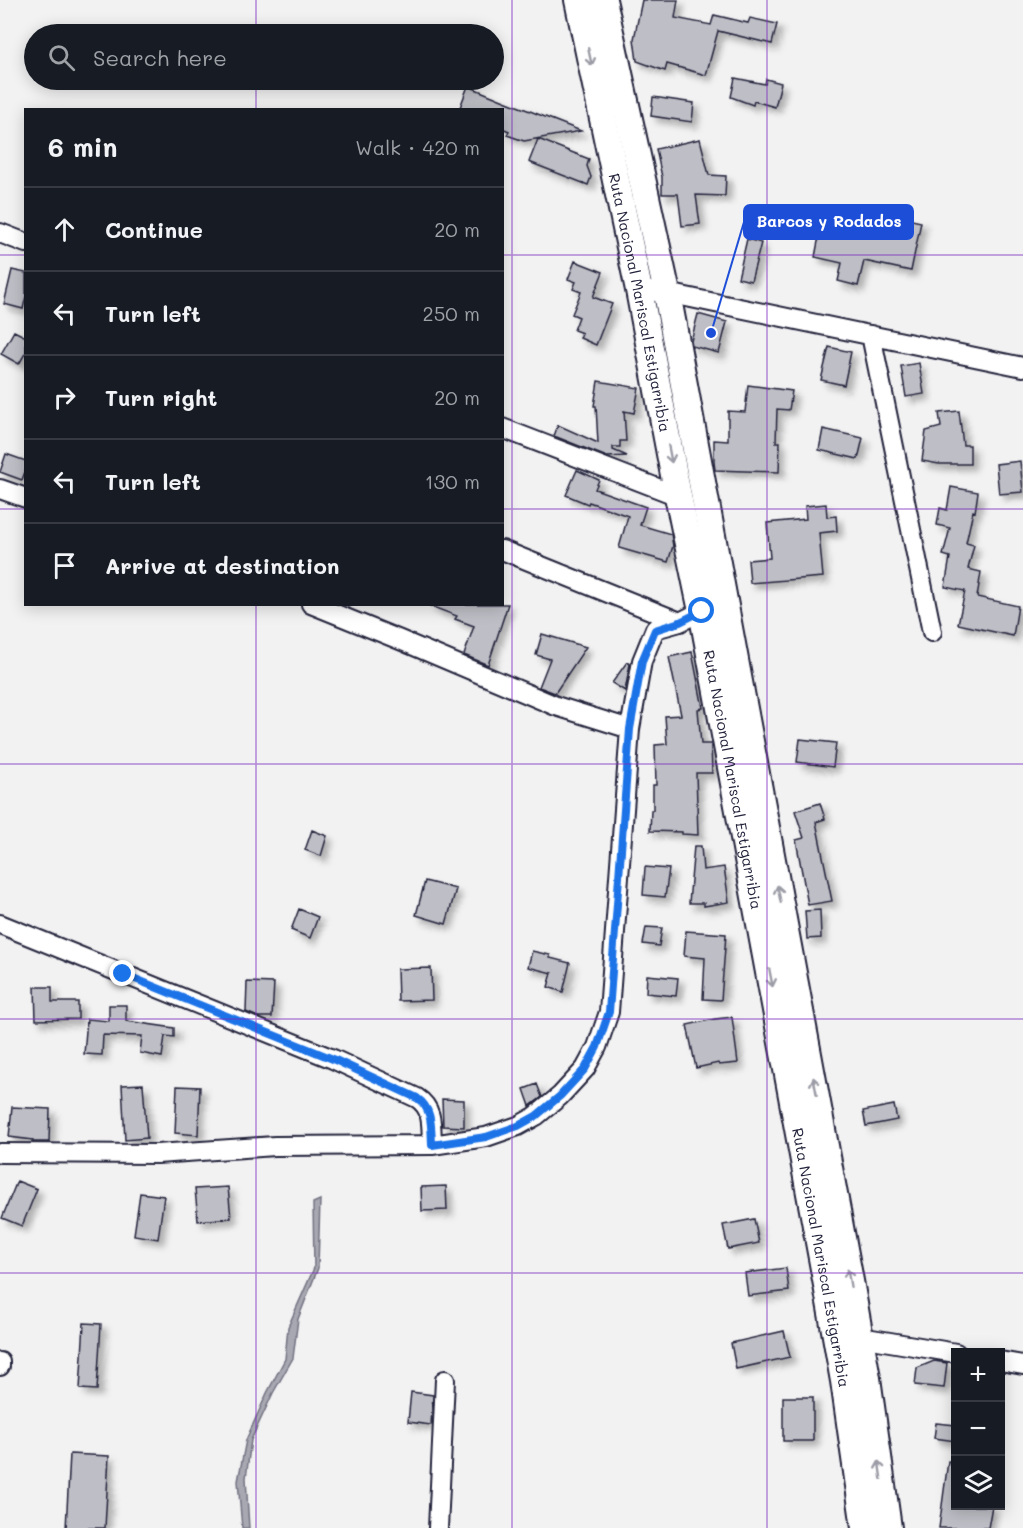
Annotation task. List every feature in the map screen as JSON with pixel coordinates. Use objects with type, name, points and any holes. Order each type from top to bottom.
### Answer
[{"type":"highway","name":"Ruta Nacional Mariscal Estigarribia","points":[[578,0],[639,291],[678,496],[691,616],[823,1262],[844,1381],[865,1528]]},
{"type":"highway","name":"Ruta Nacional Mariscal Estigarribia","points":[[603,0],[667,293],[860,1337],[888,1528]]},
{"type":"street","points":[[0,233],[24,242]]},
{"type":"street","points":[[639,291],[667,293],[1023,367]]},
{"type":"street","points":[[871,335],[932,632]]},
{"type":"street","points":[[504,429],[678,496]]},
{"type":"street","points":[[0,489],[24,497]]},
{"type":"street","points":[[504,551],[691,616]]},
{"type":"street","points":[[316,606],[556,706],[630,729]]},
{"type":"street","points":[[0,1153],[156,1154],[276,1146],[432,1145],[486,1137],[518,1126],[536,1116],[560,1096],[585,1069],[597,1047],[609,1012],[630,729],[642,661],[655,630],[691,616]]},
{"type":"street","points":[[0,924],[333,1059],[417,1098],[428,1108],[432,1145]]},
{"type":"street","points":[[860,1337],[951,1352]]},
{"type":"street","points":[[1005,1362],[1023,1365]]},
{"type":"street","points":[[438,1528],[445,1380]]},
{"type":"shaded area","points":[[320,1200],[318,1268],[298,1319],[293,1358],[273,1393],[251,1440],[246,1478],[249,1528],[242,1528],[238,1481],[246,1440],[285,1359],[288,1327],[314,1268],[313,1203]]},
{"type":"building","points":[[642,0],[678,0],[675,18],[711,25],[714,15],[748,23],[750,18],[777,24],[772,44],[718,31],[706,75],[667,64],[665,71],[637,61],[634,39]]},
{"type":"building","points":[[735,78],[765,84],[766,79],[781,83],[775,107],[754,101],[753,105],[731,97]]},
{"type":"building","points":[[466,90],[478,90],[581,131],[524,141],[507,135],[509,131],[504,129],[504,108],[460,108]]},
{"type":"building","points":[[653,97],[694,103],[692,122],[651,116]]},
{"type":"building","points":[[538,139],[589,159],[587,166],[591,177],[588,185],[529,162]]},
{"type":"building","points":[[700,139],[709,175],[726,176],[725,196],[696,195],[700,224],[682,226],[678,194],[662,194],[662,177],[656,149]]},
{"type":"building","points":[[885,214],[921,222],[911,271],[864,261],[858,286],[838,281],[842,263],[815,257],[820,231],[849,236],[851,229],[880,236]]},
{"type":"building","points":[[747,239],[761,243],[751,281],[738,278]]},
{"type":"building","points":[[575,261],[603,272],[593,297],[612,304],[596,345],[580,338],[582,333],[574,330],[579,317],[572,314],[581,292],[573,289],[576,282],[568,279]]},
{"type":"building","points":[[12,270],[24,273],[23,309],[4,304]]},
{"type":"building","points":[[698,314],[727,322],[719,353],[692,346],[691,341]]},
{"type":"building","points":[[14,331],[24,336],[24,355],[19,364],[1,354]]},
{"type":"building","points":[[829,347],[851,352],[844,385],[821,380]]},
{"type":"building","points":[[919,363],[924,394],[906,397],[901,366]]},
{"type":"building","points":[[598,381],[639,388],[634,413],[624,411],[626,441],[620,441],[620,447],[613,447],[613,450],[627,456],[607,457],[554,436],[558,425],[598,443],[596,406],[594,406]]},
{"type":"building","points":[[748,385],[792,391],[789,410],[777,409],[776,442],[780,442],[779,472],[715,470],[714,440],[728,441],[728,411],[745,412]]},
{"type":"building","points":[[959,411],[963,445],[970,445],[970,464],[939,464],[922,461],[926,431],[941,427],[939,413]]},
{"type":"building","points":[[823,429],[863,438],[858,459],[819,450]]},
{"type":"building","points":[[6,454],[24,460],[22,480],[0,472]]},
{"type":"building","points":[[1020,461],[1023,492],[999,494],[996,464]]},
{"type":"building","points":[[577,470],[599,480],[595,489],[646,507],[640,525],[671,534],[673,546],[668,562],[619,548],[628,516],[566,495]]},
{"type":"building","points":[[951,487],[978,492],[966,543],[974,545],[968,569],[981,572],[977,597],[1018,606],[1013,636],[958,624],[965,591],[945,587],[950,557],[943,555],[950,528],[937,525],[940,508],[947,510]]},
{"type":"building","points":[[826,504],[827,517],[836,516],[837,531],[819,533],[823,577],[750,583],[748,560],[770,558],[767,523],[806,519],[805,506]]},
{"type":"building","points":[[508,604],[488,665],[464,655],[474,626],[455,619],[457,616],[430,606],[504,606]]},
{"type":"building","points":[[542,634],[586,647],[555,693],[539,687],[550,659],[536,655]]},
{"type":"building","points":[[692,652],[703,708],[698,709],[701,744],[711,744],[712,773],[696,773],[698,835],[650,831],[653,785],[656,785],[655,745],[667,744],[665,716],[681,715],[669,657]]},
{"type":"building","points":[[627,662],[630,664],[625,691],[612,683]]},
{"type":"building","points":[[800,739],[836,743],[833,767],[797,762]]},
{"type":"building","points":[[820,803],[825,819],[816,822],[832,901],[808,905],[796,840],[804,838],[795,811]]},
{"type":"building","points":[[312,830],[327,836],[321,856],[305,850]]},
{"type":"building","points":[[694,846],[701,846],[703,870],[724,867],[729,902],[704,906],[704,903],[689,903]]},
{"type":"building","points":[[645,867],[669,869],[665,897],[643,895]]},
{"type":"building","points":[[425,881],[456,889],[446,924],[416,915]]},
{"type":"building","points":[[299,909],[318,917],[310,938],[291,930]]},
{"type":"building","points":[[820,910],[821,938],[807,939],[805,911]]},
{"type":"building","points":[[646,927],[662,928],[659,946],[643,944]]},
{"type":"building","points":[[686,931],[726,934],[721,1000],[703,999],[705,958],[684,956]]},
{"type":"building","points":[[532,951],[570,963],[563,992],[548,987],[552,973],[528,967]]},
{"type":"building","points":[[431,968],[432,1000],[398,1001],[397,969]]},
{"type":"building","points":[[647,975],[678,978],[676,996],[646,993]]},
{"type":"building","points":[[247,982],[274,983],[272,1017],[258,1017],[246,1012]]},
{"type":"building","points":[[35,987],[52,987],[52,1002],[78,1002],[78,1019],[36,1020]]},
{"type":"building","points":[[109,1005],[126,1005],[126,1021],[174,1028],[174,1037],[165,1036],[162,1057],[140,1053],[142,1036],[103,1035],[102,1055],[84,1054],[87,1019],[109,1021]]},
{"type":"building","points":[[732,1017],[738,1063],[719,1065],[718,1063],[696,1068],[687,1025]]},
{"type":"building","points":[[143,1084],[147,1138],[125,1140],[122,1085]]},
{"type":"building","points":[[537,1084],[542,1097],[530,1106],[524,1089]]},
{"type":"building","points":[[177,1086],[200,1087],[198,1135],[175,1133]]},
{"type":"building","points":[[442,1099],[464,1100],[464,1127],[443,1126]]},
{"type":"building","points":[[894,1105],[897,1120],[866,1126],[863,1111]]},
{"type":"building","points":[[12,1107],[50,1109],[49,1142],[33,1142],[33,1140],[9,1137]]},
{"type":"building","points":[[17,1181],[37,1189],[22,1226],[2,1218]]},
{"type":"building","points":[[446,1186],[447,1210],[422,1211],[421,1187]]},
{"type":"building","points":[[228,1187],[231,1218],[198,1221],[195,1189]]},
{"type":"building","points":[[140,1193],[164,1196],[158,1239],[134,1235]]},
{"type":"building","points":[[754,1219],[759,1243],[728,1249],[723,1225]]},
{"type":"building","points":[[786,1268],[789,1291],[748,1296],[745,1273]]},
{"type":"building","points":[[84,1323],[101,1324],[97,1390],[80,1389]]},
{"type":"building","points":[[784,1331],[790,1357],[736,1369],[731,1343]]},
{"type":"building","points":[[934,1361],[947,1363],[944,1388],[915,1385],[917,1368]]},
{"type":"building","points":[[411,1392],[433,1395],[431,1425],[408,1422]]},
{"type":"building","points":[[783,1397],[813,1397],[813,1441],[783,1441]]},
{"type":"building","points":[[936,1423],[951,1424],[951,1440],[934,1438]]},
{"type":"building","points":[[70,1454],[109,1456],[105,1528],[66,1528]]},
{"type":"building","points":[[948,1461],[951,1461],[951,1510],[991,1510],[988,1528],[939,1528]]},
{"type":"place","name":"Barcos y Rodados","points":[[711,333]]},
{"type":"route","points":[[123,974],[333,1059],[417,1098],[428,1108],[432,1145],[486,1137],[518,1126],[536,1116],[560,1096],[585,1069],[597,1047],[609,1012],[630,729],[642,661],[655,630],[680,622],[702,611]]}]
